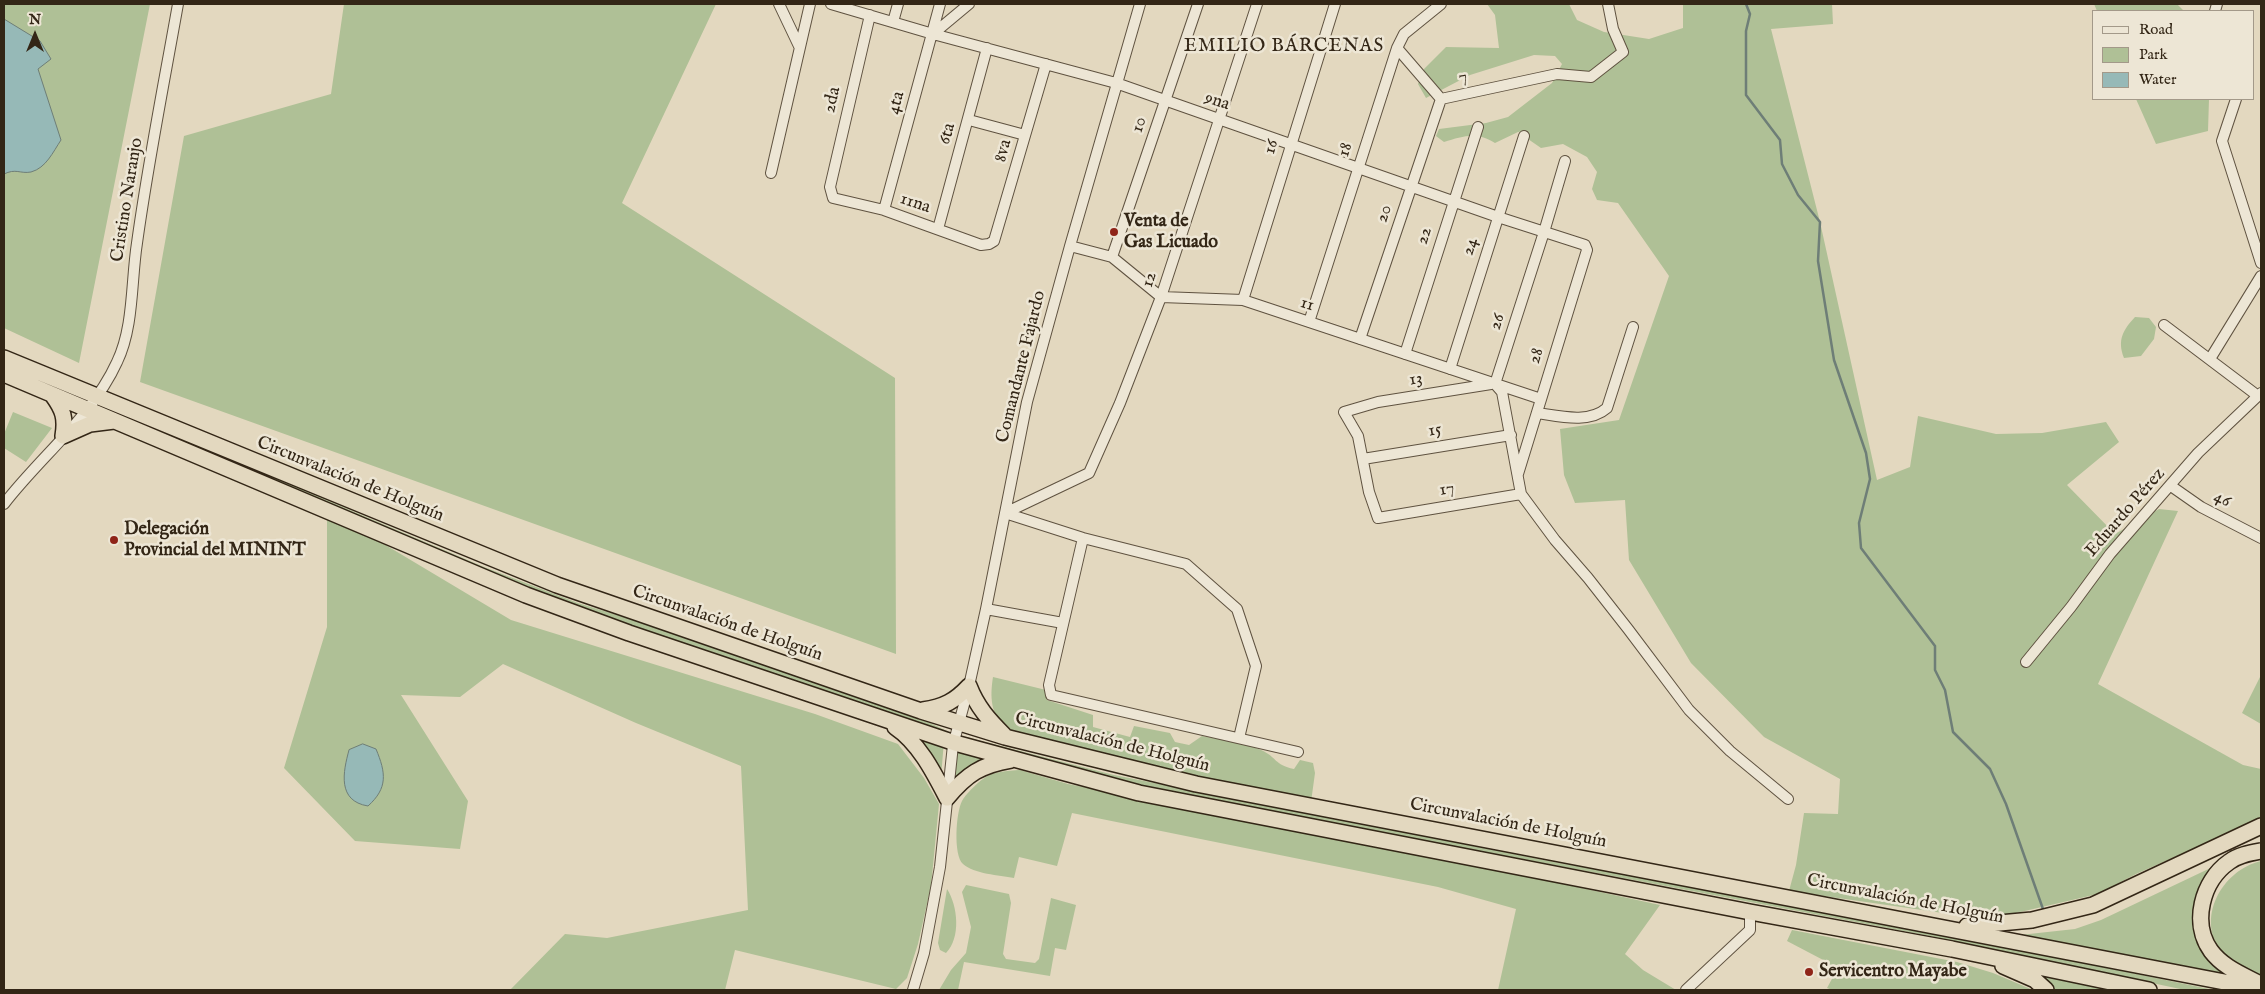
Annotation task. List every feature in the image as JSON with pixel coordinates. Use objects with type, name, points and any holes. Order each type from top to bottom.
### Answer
[{"type":"highway","name":"Circunvalación de Holguín","points":[[4,358],[557,585],[920,711],[1005,737],[1196,784],[2261,987]]},
{"type":"highway","name":"Circunvalación de Holguín","points":[[4,374],[526,595],[629,633],[955,743],[1139,793],[1750,912],[1952,949],[2149,990]]},
{"type":"highway","points":[[53,396],[64,412],[66,420],[63,436]]},
{"type":"highway","points":[[63,436],[90,424],[115,421]]},
{"type":"highway","points":[[920,711],[942,707],[955,700],[969,686],[975,702],[982,713],[1005,737]]},
{"type":"highway","points":[[885,720],[905,733],[922,755],[947,798],[962,780],[977,771],[994,763],[1014,759]]},
{"type":"highway","points":[[1950,927],[2032,920],[2093,905],[2261,826]]},
{"type":"highway","points":[[2261,852],[2247,854],[2229,862],[2214,875],[2205,892],[2200,912],[2202,931],[2210,950],[2223,964],[2261,987]]},
{"type":"highway","points":[[1952,949],[2005,966],[2035,980],[2046,990]]},
{"type":"street","name":"Cristino Naranjo","points":[[4,504],[26,475],[97,397],[117,362],[125,341],[136,243],[178,4]]},
{"type":"street","points":[[779,4],[799,46]]},
{"type":"street","points":[[770,173],[810,4]]},
{"type":"street","name":"9na","points":[[831,4],[932,34],[1116,83],[1587,248]]},
{"type":"street","points":[[893,22],[898,4]]},
{"type":"street","name":"4ta","points":[[884,210],[940,4]]},
{"type":"street","points":[[932,34],[969,4]]},
{"type":"street","name":"Comandante Fajardo","points":[[913,990],[924,953],[938,873],[958,722],[969,686],[986,609],[1027,402],[1116,83],[1140,4]]},
{"type":"street","name":"10","points":[[1112,257],[1198,4]]},
{"type":"street","name":"12","points":[[1005,512],[1089,473],[1120,403],[1161,297],[1257,4]]},
{"type":"street","name":"16","points":[[1243,300],[1335,4]]},
{"type":"street","name":"18","points":[[1308,322],[1397,48],[1404,34],[1441,4]]},
{"type":"street","name":"7","points":[[1397,48],[1441,99],[1558,74],[1591,77],[1623,52],[1613,29],[1608,4]]},
{"type":"street","name":"2da","points":[[831,193],[830,187],[870,15]]},
{"type":"street","name":"6ta","points":[[938,229],[987,48]]},
{"type":"street","name":"8va","points":[[989,244],[994,241],[1046,64]]},
{"type":"street","name":"20","points":[[1360,339],[1441,99]]},
{"type":"street","points":[[2236,100],[2222,141],[2261,263]]},
{"type":"street","points":[[969,120],[1025,135]]},
{"type":"street","name":"22","points":[[1405,354],[1478,128]]},
{"type":"street","name":"24","points":[[1450,369],[1524,136]]},
{"type":"street","name":"26","points":[[1495,384],[1565,161]]},
{"type":"street","name":"11na","points":[[831,193],[833,198],[884,210],[981,245],[989,244]]},
{"type":"street","points":[[1070,246],[1112,257],[1161,297]]},
{"type":"street","name":"28","points":[[1518,474],[1587,248]]},
{"type":"street","points":[[2210,359],[2261,276]]},
{"type":"street","name":"11","points":[[1161,297],[1243,300],[1541,399]]},
{"type":"street","points":[[2164,325],[2260,394]]},
{"type":"street","points":[[1537,412],[1571,418],[1601,414],[1607,408],[1633,327]]},
{"type":"street","points":[[1495,384],[1502,392],[1512,435],[1521,494],[1555,540],[1628,629],[1689,710],[1730,751],[1788,799]]},
{"type":"street","name":"13","points":[[1363,459],[1358,436],[1344,412],[1378,402],[1495,384]]},
{"type":"street","name":"Eduardo Pérez","points":[[2026,662],[2071,607],[2110,554],[2198,454],[2260,394]]},
{"type":"street","name":"15","points":[[1363,459],[1512,435]]},
{"type":"street","name":"17","points":[[1363,459],[1369,492],[1378,518],[1521,494]]},
{"type":"street","name":"46","points":[[2171,486],[2201,507],[2261,538]]},
{"type":"street","points":[[1005,512],[1083,538],[1186,564],[1236,609],[1256,666],[1239,738]]},
{"type":"street","points":[[1083,538],[1049,685],[1051,695],[1298,752]]},
{"type":"street","points":[[986,609],[1063,623]]},
{"type":"street","points":[[1686,990],[1750,930],[1750,912]]},
{"type":"green space","points":[[4,4],[150,4],[79,363],[4,328]]},
{"type":"green space","points":[[344,4],[716,4],[622,203],[895,378],[896,654],[140,382],[184,136],[331,94]]},
{"type":"green space","points":[[1487,4],[1569,4],[1577,20],[1604,32],[1649,39],[1683,28],[1683,4],[1832,4],[1833,24],[1771,29],[1820,222],[1877,480],[1910,467],[1918,416],[1996,434],[2042,433],[2106,422],[2119,442],[2067,485],[2115,534],[2159,509],[2178,511],[2098,684],[2243,765],[2261,769],[2261,819],[2136,874],[2098,894],[2016,913],[1978,918],[1789,891],[1796,865],[1804,813],[1838,814],[1840,779],[1764,737],[1691,663],[1629,560],[1625,500],[1575,503],[1564,475],[1560,429],[1619,420],[1669,276],[1618,203],[1597,200],[1592,189],[1597,172],[1587,157],[1563,144],[1541,148],[1528,139],[1527,131],[1518,132],[1495,143],[1476,136],[1444,142],[1436,136],[1439,129],[1486,123],[1508,117],[1552,83],[1562,64],[1555,56],[1534,55],[1470,75],[1426,98],[1418,84],[1424,69],[1446,47],[1499,48],[1495,15]]},
{"type":"green space","points":[[2094,4],[2177,4],[2183,10],[2097,10]]},
{"type":"green space","points":[[2136,100],[2209,100],[2208,131],[2156,144]]},
{"type":"green space","points":[[2135,317],[2149,318],[2156,327],[2154,339],[2141,356],[2124,358],[2121,346],[2122,336],[2127,326]]},
{"type":"green space","points":[[13,412],[52,428],[26,462],[4,448],[4,434]]},
{"type":"green space","points":[[124,414],[484,567],[578,603],[646,624],[930,723],[947,731],[942,734],[758,671],[664,636],[575,609],[120,415]]},
{"type":"green space","points":[[327,510],[511,620],[815,714],[898,744],[924,778],[939,804],[931,886],[918,944],[907,978],[896,989],[735,950],[725,990],[510,990],[565,934],[607,938],[748,910],[741,766],[636,723],[503,664],[460,697],[401,695],[468,801],[460,849],[355,841],[284,768],[327,627]]},
{"type":"green space","points":[[2261,675],[2261,724],[2242,713]]},
{"type":"green space","points":[[993,677],[1046,690],[1047,700],[1093,715],[1093,727],[1130,737],[1134,726],[1170,733],[1175,742],[1189,745],[1202,736],[1247,745],[1261,750],[1279,763],[1294,769],[1300,760],[1313,763],[1315,773],[1311,802],[1071,751],[1027,739],[1007,729],[997,718],[992,705]]},
{"type":"green space","points":[[916,734],[944,741],[941,777]]},
{"type":"green space","points":[[966,737],[1114,775],[1564,864],[1652,878],[1952,936],[2214,990],[2185,990],[1930,936],[1205,799],[1130,783],[965,740]]},
{"type":"green space","points":[[956,750],[986,757],[952,780]]},
{"type":"green space","points":[[1020,770],[1068,784],[1448,859],[1660,905],[1625,954],[1643,970],[1676,990],[1498,990],[1516,909],[1438,887],[1072,813],[1057,866],[1019,857],[1014,878],[974,870],[963,864],[958,852],[957,823],[962,801],[987,776],[1000,772]]},
{"type":"green space","points":[[2261,844],[2261,850],[2229,861],[2199,912],[2223,972],[2233,981],[2020,935],[2075,929],[2101,920]]},
{"type":"green space","points":[[2261,861],[2261,982],[2223,955],[2215,941],[2211,926],[2216,898],[2224,885],[2247,866]]},
{"type":"green space","points":[[966,885],[1009,894],[1011,903],[1003,954],[1006,959],[1035,963],[1039,959],[1051,898],[1076,905],[1066,950],[1055,948],[1050,976],[964,962],[958,990],[939,990],[951,970],[966,953],[971,927],[962,892]]},
{"type":"green space","points":[[947,889],[954,904],[956,931],[951,947],[946,953],[940,950],[938,943]]},
{"type":"green space","points":[[1792,930],[1957,962],[1993,973],[2033,990],[1832,990],[1827,988],[1833,977],[1827,962],[1787,941]]},
{"type":"green space","points":[[2023,968],[2128,990],[2055,990]]},
{"type":"water","points":[[4,19],[40,41],[51,59],[38,69],[61,140],[45,163],[31,172],[12,171],[4,174]]},
{"type":"water","points":[[363,744],[376,749],[383,773],[382,786],[379,793],[368,806],[358,803],[351,798],[347,792],[344,776],[349,750]]},
{"type":"waterway","points":[[1746,4],[1750,14],[1746,31],[1746,95],[1780,140],[1782,164],[1798,195],[1820,222],[1818,261],[1834,360],[1866,453],[1870,479],[1859,523],[1861,548],[1935,646],[1935,670],[1945,690],[1953,732],[1990,769],[2006,804],[2043,909]]},
{"type":"place","name":"Venta de Gas Licuado","points":[[1114,232]]},
{"type":"place","name":"Delegación Provincial del MININT","points":[[114,540]]},
{"type":"place","name":"Servicentro Mayabe","points":[[1809,972]]},
{"type":"district","name":"EMILIO BÁRCENAS","points":[[1284,47]]}]
